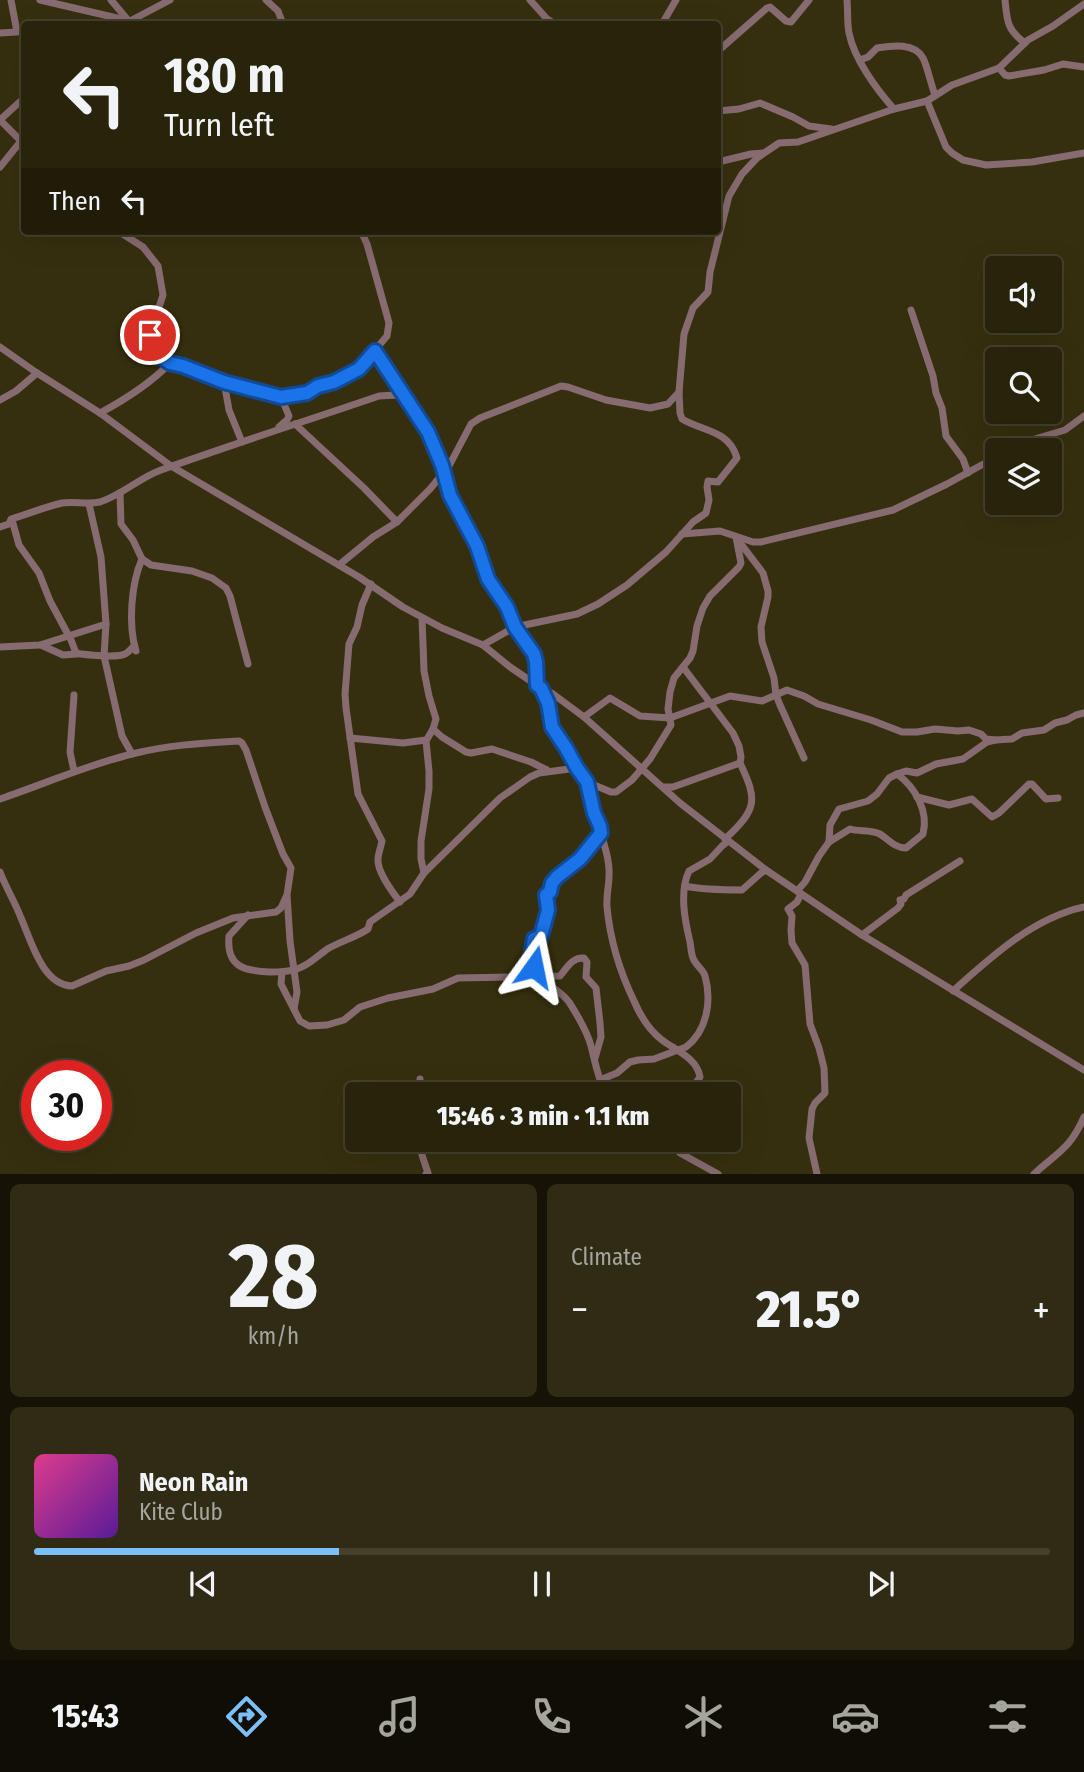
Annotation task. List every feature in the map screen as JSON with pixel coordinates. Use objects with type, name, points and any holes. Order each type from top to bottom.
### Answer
[{"type":"street","points":[[0,33],[21,32],[11,0]]},
{"type":"street","points":[[40,0],[123,21]]},
{"type":"street","points":[[111,0],[129,21]]},
{"type":"street","points":[[134,21],[170,0]]},
{"type":"street","points":[[267,0],[278,11],[282,21]]},
{"type":"street","points":[[530,0],[550,21]]},
{"type":"street","points":[[664,21],[676,0]]},
{"type":"street","points":[[721,48],[767,8],[770,7],[791,22],[809,0]]},
{"type":"street","points":[[847,0],[849,33],[860,60],[879,92],[894,110]]},
{"type":"street","points":[[1005,0],[1008,24],[1025,43]]},
{"type":"street","points":[[721,229],[731,190],[742,174],[779,143],[798,142],[927,100],[952,85],[999,68],[1025,43],[1084,4]]},
{"type":"street","points":[[860,60],[868,57],[874,50],[885,47],[905,46],[914,50],[924,58],[935,95]]},
{"type":"street","points":[[999,68],[1005,75],[1009,75],[1063,64],[1084,67]]},
{"type":"street","points":[[927,100],[946,147],[963,160],[993,165],[1032,162],[1084,153]]},
{"type":"street","points":[[21,101],[0,120],[21,141]]},
{"type":"street","points":[[721,111],[760,103],[809,126],[835,130]]},
{"type":"street","points":[[0,167],[21,145]]},
{"type":"street","points":[[721,161],[764,153]]},
{"type":"street","points":[[125,235],[140,244],[158,265],[163,295],[148,342],[156,355],[170,363],[224,382],[281,397],[307,393],[359,369],[388,333],[389,323],[363,235]]},
{"type":"street","points":[[483,645],[515,627],[568,617],[598,604],[627,585],[654,563],[693,522],[702,517],[709,500],[708,481],[718,482],[737,458],[733,447],[724,438],[682,419],[680,413],[684,334],[693,308],[708,289],[719,235]]},
{"type":"street","points":[[911,310],[942,408],[946,436],[963,459],[968,473]]},
{"type":"street","points":[[0,347],[100,414],[171,467],[371,584],[422,618],[483,645],[510,667],[584,717],[663,787],[766,870],[862,935],[1082,1070]]},
{"type":"street","points":[[375,351],[428,432],[439,456],[451,498],[477,546],[488,579],[534,654],[539,687],[548,703],[552,727],[587,782],[609,864],[606,897],[612,940],[618,963],[634,1001],[650,1028],[661,1040],[680,1051],[700,1073],[696,1082]]},
{"type":"street","points":[[100,414],[126,399],[170,363]]},
{"type":"street","points":[[0,400],[16,391],[37,373]]},
{"type":"street","points":[[224,382],[228,404],[242,442]]},
{"type":"street","points":[[339,565],[373,537],[397,522],[443,473],[475,420],[561,386],[606,400],[653,408],[668,404],[679,392]]},
{"type":"street","points":[[0,527],[9,524],[11,519],[64,503],[89,504],[101,501],[171,467],[379,396],[395,395],[406,398]]},
{"type":"street","points":[[276,430],[289,416],[281,397]]},
{"type":"street","points":[[1038,438],[1065,430],[1084,416]]},
{"type":"street","points":[[295,424],[397,522]]},
{"type":"street","points":[[682,534],[720,531],[753,542],[771,541],[892,510],[985,463]]},
{"type":"street","points":[[120,493],[121,524],[142,559],[151,565],[192,571],[212,578],[226,588],[247,664]]},
{"type":"street","points":[[89,504],[101,557],[106,624],[104,656],[122,736],[132,754]]},
{"type":"street","points":[[11,519],[19,545],[38,573],[77,654]]},
{"type":"street","points":[[587,782],[615,792],[642,769],[670,728],[670,692],[674,678],[693,651],[697,626],[705,604],[741,563],[736,537]]},
{"type":"street","points":[[736,537],[763,573],[768,597],[761,638],[774,678],[776,695],[804,758]]},
{"type":"street","points":[[40,645],[63,655],[125,654],[135,648],[131,611],[142,559]]},
{"type":"street","points":[[371,584],[349,644],[345,694],[358,794],[382,842],[377,858],[378,865],[400,902]]},
{"type":"street","points":[[422,618],[424,671],[435,714],[433,729],[426,740],[429,789],[421,841],[424,873]]},
{"type":"street","points":[[0,647],[40,645],[106,624]]},
{"type":"street","points":[[601,833],[580,859],[557,877],[546,895],[548,910],[541,936],[534,939],[532,949],[534,967],[568,1001],[588,1036],[600,1080],[617,1073],[630,1062],[654,1059],[680,1051],[691,1044],[703,1026],[707,1006],[705,977],[694,961],[685,925],[685,886],[689,871],[710,859],[738,827],[753,803],[751,786],[740,763],[737,741],[683,667]]},
{"type":"street","points":[[584,717],[610,698],[640,716],[670,718],[730,696],[762,701],[787,690],[818,704],[902,732],[969,730],[981,734],[986,740],[995,740],[1044,730],[1055,723],[1084,713]]},
{"type":"street","points":[[74,695],[70,752],[74,771]]},
{"type":"street","points":[[433,729],[466,752],[495,750],[531,762],[548,771]]},
{"type":"street","points":[[350,738],[403,743],[426,740]]},
{"type":"street","points":[[829,842],[830,825],[839,808],[868,801],[889,778],[897,774],[906,771],[917,773],[936,764],[964,759],[981,746],[995,740]]},
{"type":"street","points":[[0,799],[74,771],[132,754],[175,746],[239,741],[242,743],[283,855],[291,868],[287,895],[297,992],[294,1009]]},
{"type":"street","points":[[663,787],[673,787],[740,763]]},
{"type":"street","points":[[248,915],[228,938],[236,963],[243,969],[254,972],[295,970],[310,963],[327,949],[368,929],[370,922],[410,894],[424,873],[500,798],[534,774],[577,768]]},
{"type":"street","points":[[817,1174],[809,1138],[813,1106],[825,1093],[824,1068],[810,1024],[805,965],[792,943],[792,916],[788,909],[797,902],[815,862],[829,842],[851,829],[860,832],[869,830],[900,848],[906,848],[924,831],[921,804],[909,783],[897,774]]},
{"type":"street","points":[[917,797],[949,805],[972,799],[992,817],[1031,783],[1046,799],[1058,798]]},
{"type":"street","points":[[862,935],[898,908],[900,900],[906,895],[960,861]]},
{"type":"street","points":[[685,886],[704,890],[739,890],[766,870]]},
{"type":"street","points":[[0,872],[40,964],[67,986],[106,971],[129,966],[233,918],[276,912],[287,895]]},
{"type":"street","points":[[953,991],[991,958],[1049,918],[1084,907]]},
{"type":"street","points":[[282,972],[282,987],[300,1021],[305,1025],[324,1025],[344,1020],[360,1007],[433,989],[458,978],[561,976],[572,961],[581,958],[587,961],[586,976],[596,988],[601,1037],[594,1062]]},
{"type":"street","points":[[1034,1174],[1066,1148],[1084,1116]]},
{"type":"street","points":[[422,1152],[428,1173],[426,1174]]},
{"type":"street","points":[[679,1152],[718,1174]]},
{"type":"route","points":[[150,335],[148,342],[153,352],[170,363],[224,382],[281,397],[307,393],[318,386],[334,382],[359,369],[375,351],[427,429],[442,465],[450,495],[477,546],[488,579],[534,654],[537,685],[548,703],[552,727],[587,782],[595,816],[601,828],[601,833],[580,859],[557,877],[546,895],[548,910],[541,936],[534,939],[532,949],[534,967]]}]
